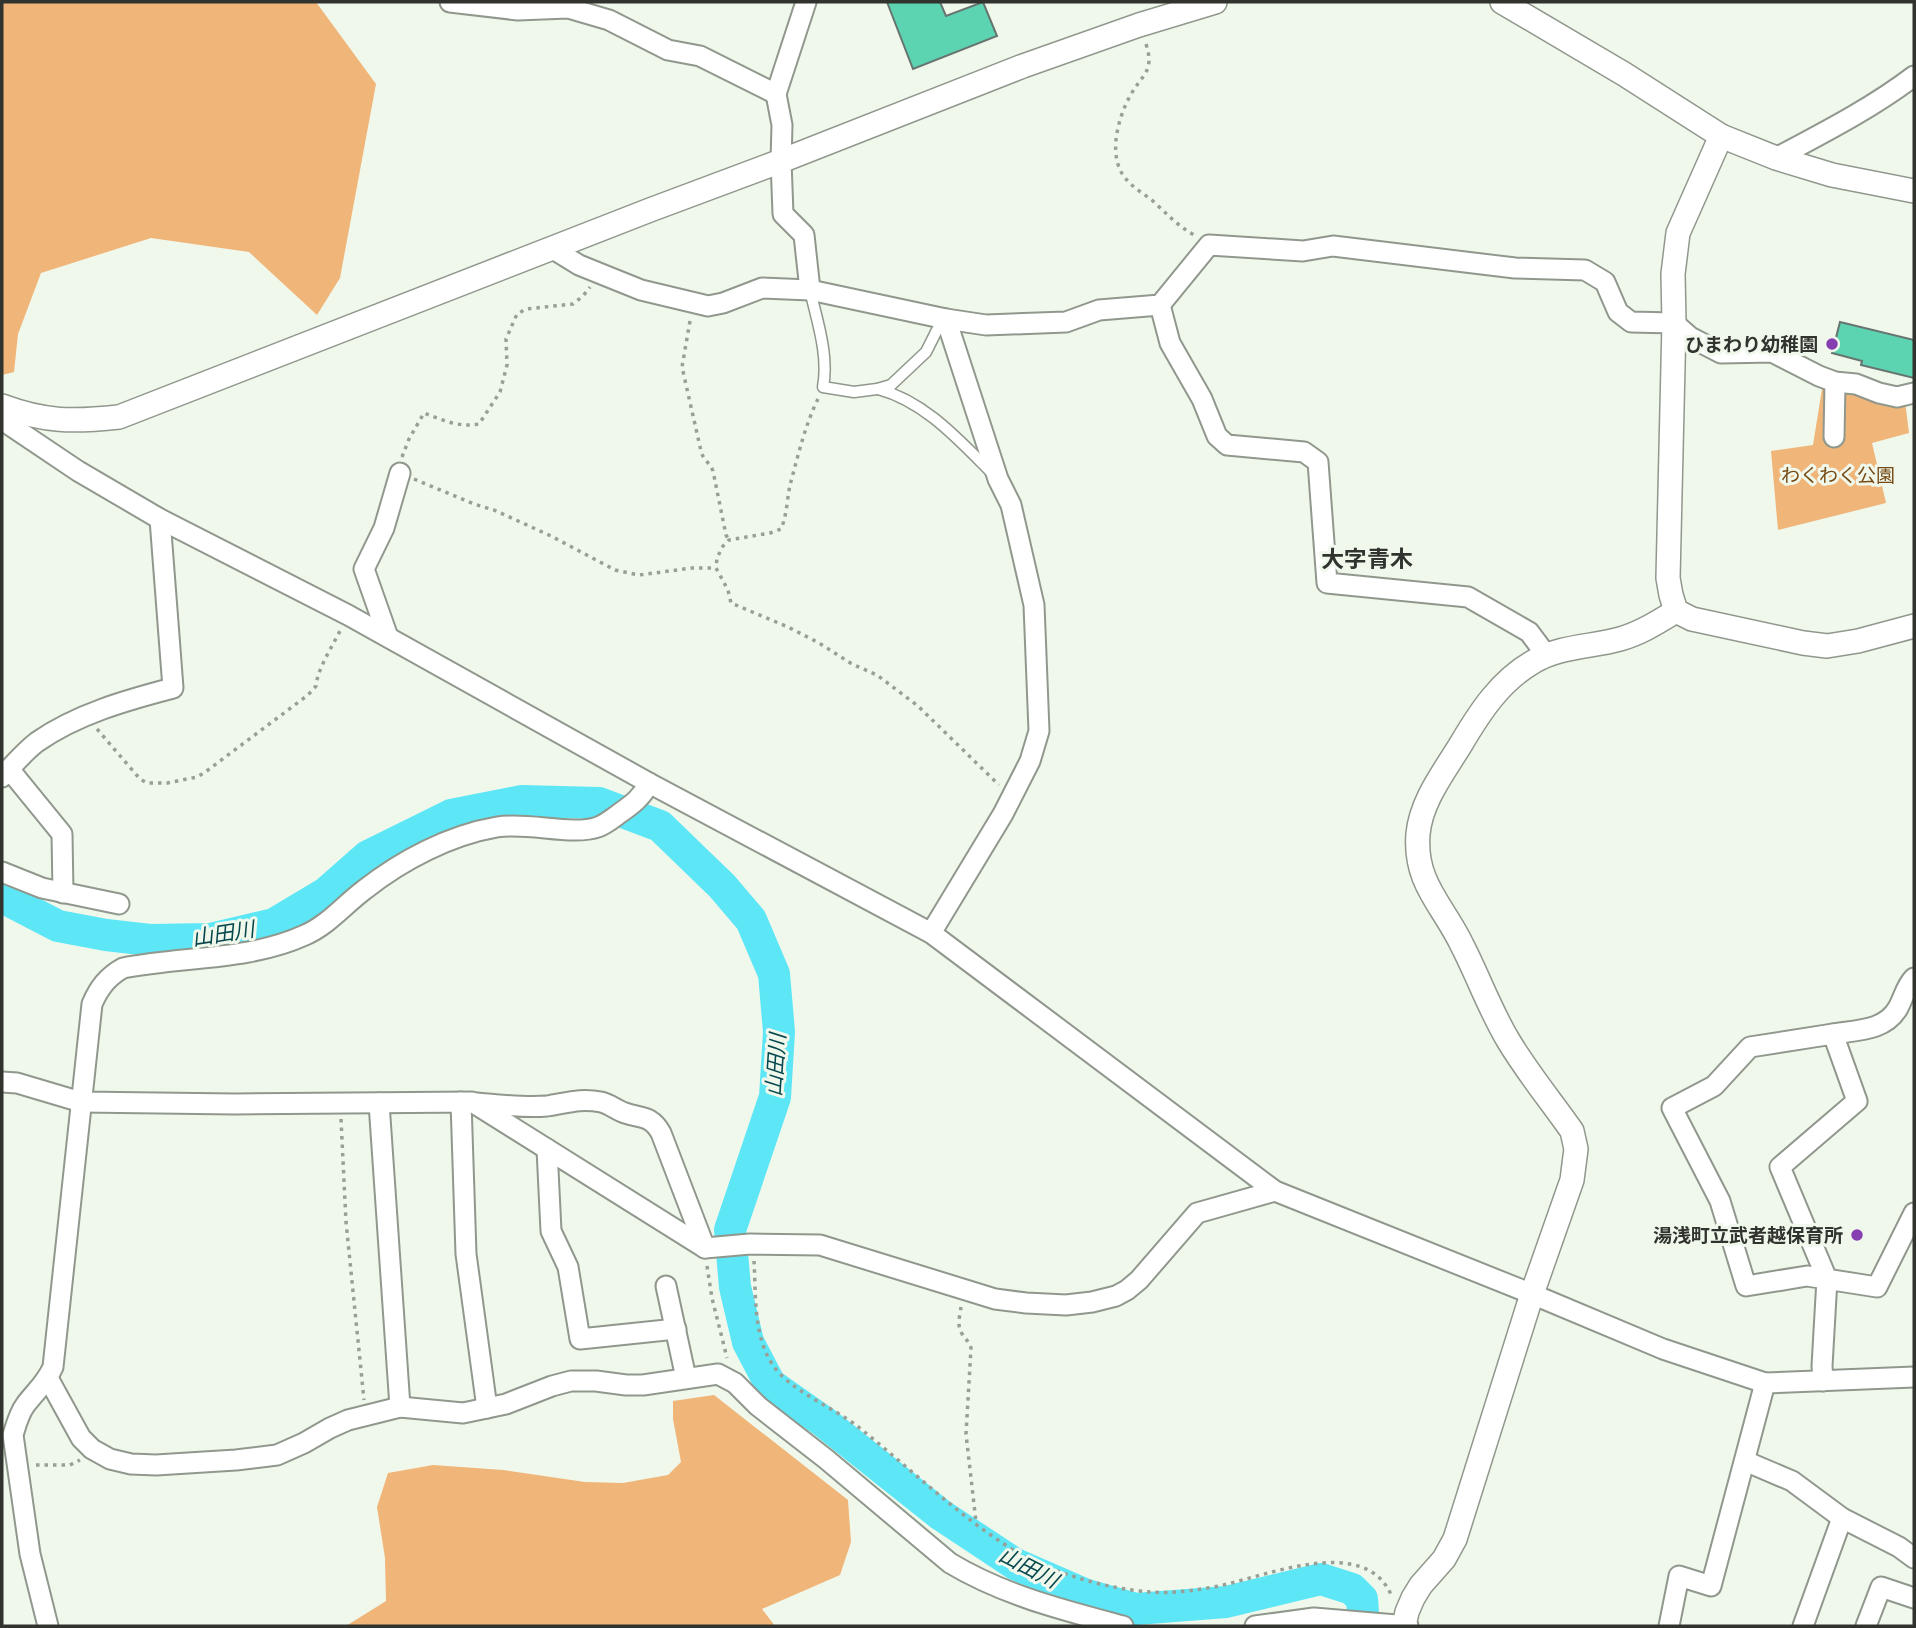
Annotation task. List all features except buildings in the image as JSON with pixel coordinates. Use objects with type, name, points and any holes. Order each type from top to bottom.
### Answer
[{"type":"street","points":[[450,2],[518,10],[568,8],[609,20],[668,50],[700,56],[776,94]]},
{"type":"street","points":[[806,2],[776,94],[782,125],[783,214],[804,235],[810,290]]},
{"type":"street","points":[[1502,2],[1530,9],[1721,136],[1776,158],[1832,175],[1914,191]]},
{"type":"street","points":[[2,406],[42,419],[63,421],[119,417],[1023,66],[1203,4]]},
{"type":"street","points":[[1776,158],[1894,92],[1914,76]]},
{"type":"street","points":[[1721,136],[1678,233],[1673,274],[1668,578],[1676,611],[1692,619],[1827,646],[1858,642],[1914,626]]},
{"type":"street","points":[[553,249],[579,265],[641,290],[708,306],[762,288],[810,290],[986,325],[1066,322],[1099,310],[1160,305],[1209,245],[1303,251],[1333,246],[1515,268],[1585,270],[1605,282],[1618,312],[1631,322],[1674,323],[1690,337],[1721,353],[1772,352],[1835,382],[1856,384],[1897,397],[1914,393]]},
{"type":"street","points":[[1160,305],[1170,343],[1202,398],[1217,436],[1227,445],[1304,452],[1318,462],[1326,583],[1468,597],[1529,632],[1547,656]]},
{"type":"street","points":[[931,933],[1012,797],[1030,761],[1039,732],[1034,605],[1011,505],[998,479],[946,319]]},
{"type":"street","points":[[1834,437],[1835,382]]},
{"type":"street","points":[[2,420],[78,471],[160,519],[348,615],[649,783],[931,933],[1275,1191],[1663,1349],[1765,1383],[1914,1377]]},
{"type":"street","points":[[388,637],[364,569],[384,528],[400,473]]},
{"type":"street","points":[[62,892],[62,834],[5,773],[38,742],[86,716],[173,688],[160,519]]},
{"type":"street","points":[[1255,1626],[1314,1618],[1344,1623],[1402,1625],[1420,1585],[1444,1559],[1455,1539],[1532,1294],[1572,1180],[1576,1149],[1572,1131],[1507,1039],[1462,944],[1431,895],[1420,863],[1418,834],[1421,816],[1466,735],[1503,684],[1534,661],[1618,640],[1649,627],[1676,611]]},
{"type":"street","points":[[48,1626],[30,1554],[13,1436],[25,1405],[48,1378],[53,1367],[92,1004],[97,991],[123,968],[220,956],[290,941],[323,925],[389,871],[429,850],[470,834],[498,827],[531,825],[596,828],[637,801],[649,783]]},
{"type":"street","points":[[2,872],[43,888],[119,904]]},
{"type":"street","points":[[1914,978],[1889,1021],[1877,1027],[1750,1047],[1714,1086],[1672,1108],[1720,1201],[1746,1286],[1807,1276],[1877,1287],[1914,1213]]},
{"type":"street","points":[[1823,1381],[1827,1279],[1780,1167],[1857,1101],[1833,1034]]},
{"type":"street","points":[[2,1082],[17,1083],[81,1102],[467,1102],[525,1106],[546,1106],[571,1100],[601,1102],[625,1113],[648,1119],[657,1125],[707,1247]]},
{"type":"street","points":[[467,1102],[707,1247],[752,1244],[820,1245],[995,1299],[1026,1303],[1092,1302],[1127,1290],[1139,1280],[1197,1213],[1275,1191]]},
{"type":"street","points":[[467,1102],[466,1254],[487,1408]]},
{"type":"street","points":[[379,1103],[400,1407]]},
{"type":"street","points":[[547,1149],[551,1230],[568,1267],[580,1339],[676,1329]]},
{"type":"street","points":[[666,1286],[686,1378]]},
{"type":"street","points":[[48,1378],[81,1438],[92,1449],[110,1459],[131,1464],[156,1465],[277,1455],[330,1428],[400,1407],[463,1413],[571,1381],[634,1385],[718,1374],[734,1383],[758,1406],[950,1563],[972,1577],[1003,1590],[1123,1626]]},
{"type":"street","points":[[1669,1626],[1679,1577],[1711,1586],[1765,1383]]},
{"type":"street","points":[[1745,1461],[1792,1481],[1842,1518],[1899,1547],[1914,1558]]},
{"type":"street","points":[[1803,1626],[1842,1518]]},
{"type":"street","points":[[1866,1626],[1881,1587],[1914,1598]]},
{"type":"lane","points":[[810,290],[821,336],[825,376],[823,387],[854,392],[891,384],[926,352],[946,319]]},
{"type":"lane","points":[[877,389],[894,393],[914,403],[957,439],[998,479]]},
{"type":"path","points":[[1139,24],[1150,62],[1145,75],[1130,95],[1118,122],[1116,157],[1127,181],[1182,229],[1209,245]]},
{"type":"path","points":[[600,274],[583,296],[573,303],[526,309],[517,314],[506,339],[507,365],[500,392],[480,424],[471,426],[443,421],[424,413],[403,452],[400,473],[494,510],[615,570],[650,575],[692,568],[716,568]]},
{"type":"path","points":[[694,302],[682,367],[701,451],[713,471],[729,540]]},
{"type":"path","points":[[823,387],[806,431],[781,529],[729,540],[717,558],[716,568],[728,590],[731,603],[819,643],[884,680],[918,706],[1012,797]]},
{"type":"path","points":[[86,716],[146,783],[167,783],[197,777],[308,695],[316,686],[325,659],[348,615]]},
{"type":"path","points":[[340,1103],[346,1222],[366,1416]]},
{"type":"path","points":[[752,1244],[760,1331],[777,1370],[799,1388],[855,1424],[976,1524],[1017,1552],[1058,1571],[1099,1583],[1170,1593],[1219,1586],[1310,1565],[1337,1562],[1353,1564],[1365,1569],[1385,1585],[1402,1625]]},
{"type":"path","points":[[707,1247],[712,1298],[734,1383]]},
{"type":"path","points":[[966,1290],[959,1321],[961,1333],[970,1342],[971,1348],[966,1448],[976,1524]]},
{"type":"path","points":[[16,1467],[70,1465],[92,1449]]},
{"type":"green space","points":[[2,2],[316,2],[376,84],[340,278],[317,315],[249,252],[151,238],[41,273],[18,334],[14,372],[2,375]]},
{"type":"green space","name":"わくわく公園","points":[[1822,389],[1849,390],[1905,401],[1909,433],[1872,443],[1886,503],[1778,530],[1771,451],[1813,445]]},
{"type":"green space","points":[[714,1395],[848,1500],[851,1542],[840,1575],[762,1609],[775,1626],[346,1626],[386,1601],[385,1558],[377,1507],[388,1473],[433,1465],[503,1470],[585,1482],[623,1483],[668,1475],[681,1462],[673,1419],[673,1401]]},
{"type":"waterway","name":"山田川","points":[[2,897],[58,926],[150,940],[210,939],[274,924],[326,893],[368,856],[451,815],[522,801],[599,803],[660,826],[722,886],[751,920],[774,974],[779,1032],[775,1097],[730,1230],[735,1287],[748,1342],[770,1384],[824,1422],[941,1515],[1015,1564],[1084,1594],[1136,1609],[1226,1602],[1321,1579],[1352,1589],[1362,1599],[1364,1626]]},
{"type":"place","name":"ひまわり幼稚園","points":[[1832,344]]},
{"type":"place","name":"湯浅町立武者越保育所","points":[[1857,1235]]},
{"type":"district","name":"大字青木","points":[[1367,558]]}]
